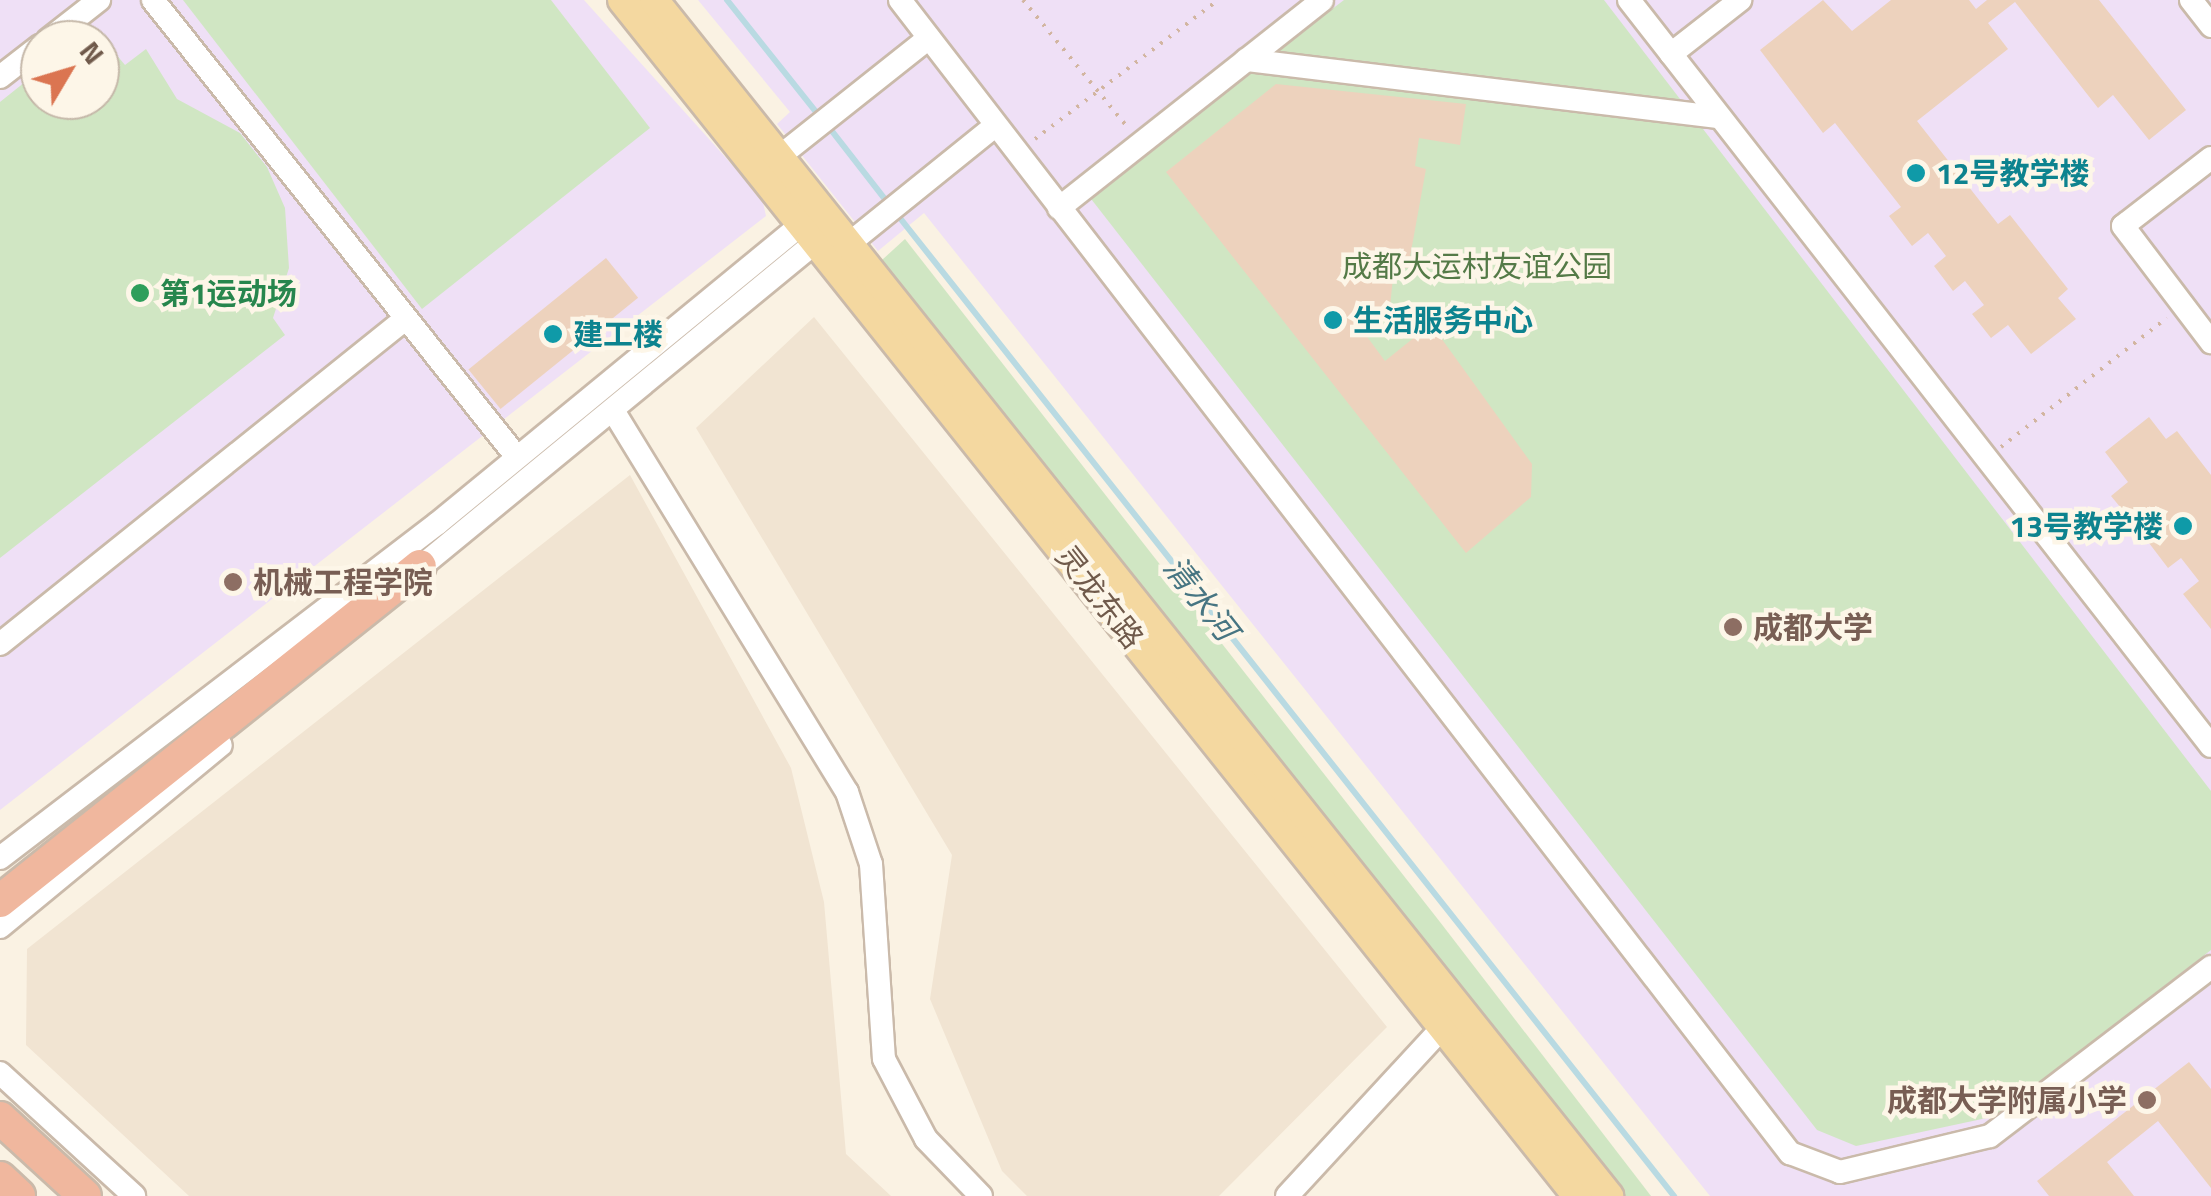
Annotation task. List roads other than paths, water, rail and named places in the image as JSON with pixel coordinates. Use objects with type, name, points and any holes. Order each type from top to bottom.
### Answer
[{"type":"highway","points":[[0,901],[420,566]]},
{"type":"highway","points":[[0,1118],[85,1196]]},
{"type":"highway","points":[[0,1178],[19,1196]]},
{"type":"main road","name":"灵龙东路","points":[[622,0],[834,227],[1451,1019],[1576,1196]]},
{"type":"main road","name":"灵龙东路","points":[[654,0],[791,148],[834,227]]},
{"type":"main road","name":"灵龙东路","points":[[1451,1019],[1608,1196]]},
{"type":"street","points":[[74,20],[100,0]]},
{"type":"street","points":[[153,0],[516,456]]},
{"type":"street","points":[[900,0],[1790,1153],[1840,1172],[1990,1136],[2211,968]]},
{"type":"street","points":[[1060,208],[1322,0]]},
{"type":"street","points":[[1629,0],[2211,746]]},
{"type":"street","points":[[1671,54],[1740,0]]},
{"type":"street","points":[[2191,0],[2211,26]]},
{"type":"street","points":[[791,148],[929,38]]},
{"type":"street","points":[[1246,60],[1720,117]]},
{"type":"street","points":[[0,77],[20,62]]},
{"type":"street","points":[[0,858],[516,456],[834,227],[977,141],[996,125]]},
{"type":"street","points":[[2211,158],[2122,226],[2211,342]]},
{"type":"street","points":[[0,927],[339,646],[420,566],[614,412],[834,227]]},
{"type":"street","points":[[0,644],[404,320]]},
{"type":"street","points":[[614,412],[848,792],[871,864],[884,1058],[926,1139],[980,1196]]},
{"type":"street","points":[[1286,1196],[1451,1019]]},
{"type":"street","points":[[0,1073],[134,1196]]},
{"type":"waterway","name":"清水河","points":[[727,0],[820,117]]},
{"type":"waterway","name":"清水河","points":[[828,126],[888,203]]},
{"type":"waterway","name":"清水河","points":[[896,213],[1674,1196]]},
{"type":"place","name":"12号教学楼","points":[[1916,173]]},
{"type":"place","name":"第1运动场","points":[[140,293]]},
{"type":"place","name":"生活服务中心","points":[[1333,320]]},
{"type":"place","name":"建工楼","points":[[553,334]]},
{"type":"place","name":"13号教学楼","points":[[2183,526]]},
{"type":"place","name":"机械工程学院","points":[[233,582]]},
{"type":"place","name":"成都大学","points":[[1733,627]]},
{"type":"place","name":"成都大学附属小学","points":[[2147,1100]]},
{"type":"park label","name":"成都大运村友谊公园","points":[[1477,266]]}]
